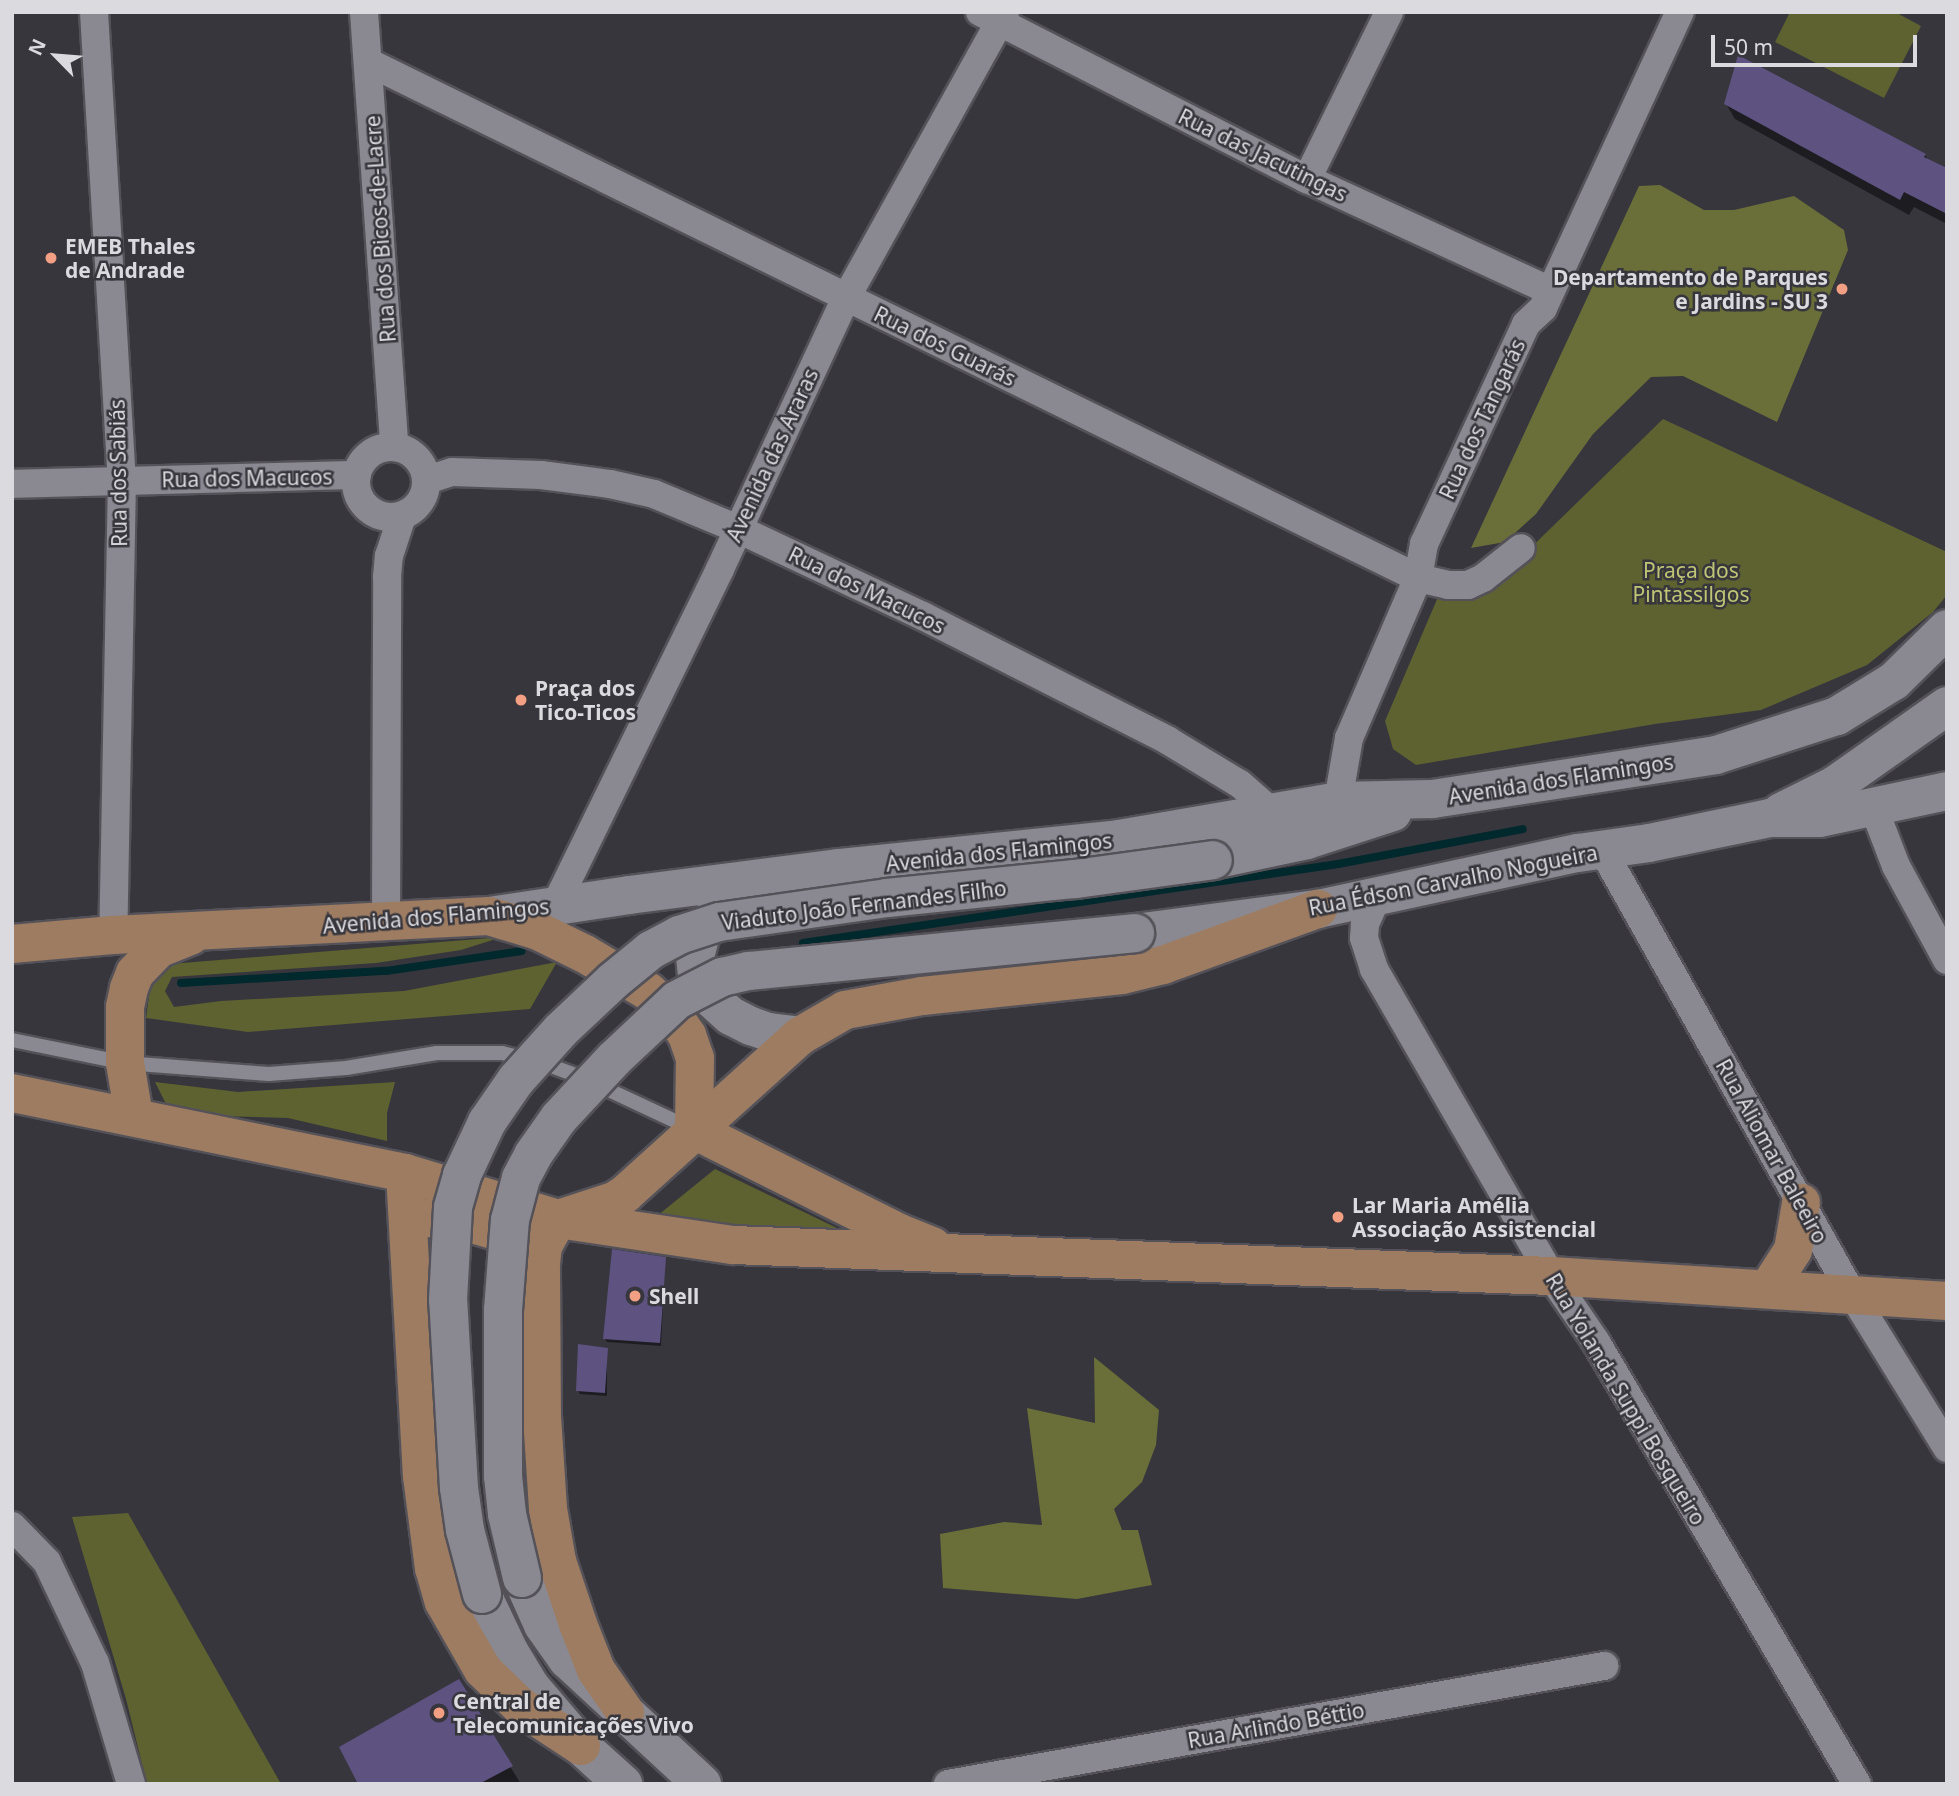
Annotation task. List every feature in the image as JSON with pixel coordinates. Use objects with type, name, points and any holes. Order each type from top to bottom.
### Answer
[{"type":"main road","name":"Avenida dos Flamingos","points":[[12,944],[113,935],[489,916],[760,879],[1119,839],[1338,801],[1432,799],[1716,755],[1793,733],[1837,716],[1894,681],[1944,638]]},
{"type":"main road","points":[[1770,818],[1835,785],[1889,750],[1947,706]]},
{"type":"main road","points":[[1770,818],[1820,818],[1947,791]]},
{"type":"main road","name":"Viaduto João Fernandes Filho","points":[[623,1784],[581,1746],[530,1686],[509,1651],[482,1594],[459,1488],[448,1300],[453,1207],[470,1155],[487,1122],[516,1080],[561,1030],[651,950],[679,935],[719,922],[887,898],[1075,879],[1213,860],[1307,840],[1432,799]]},
{"type":"main road","name":"Rua Édson Carvalho Nogueira","points":[[625,1712],[588,1680],[552,1641],[522,1578],[507,1514],[503,1476],[503,1310],[510,1220],[521,1178],[533,1155],[559,1118],[599,1075],[677,1000],[722,977],[749,971],[1135,933],[1318,909],[1602,849],[1770,818]]},
{"type":"main road","points":[[760,879],[721,906],[701,934],[695,956],[697,976],[704,992],[732,1016],[768,1032],[800,1036]]},
{"type":"main road","points":[[702,1784],[625,1712],[596,1670],[557,1561],[548,1509],[543,1427],[541,1264],[543,1246],[558,1219],[614,1201],[625,1194],[800,1036],[845,1010],[880,1002],[1122,975],[1163,965],[1318,909]]},
{"type":"main road","points":[[489,916],[538,931],[573,948],[649,992],[672,1013],[687,1035],[695,1058],[694,1130]]},
{"type":"main road","points":[[134,1116],[125,1063],[125,1007],[135,972],[158,949],[202,932]]},
{"type":"main road","points":[[12,1093],[405,1173],[558,1219],[733,1245],[957,1256],[1551,1276],[1947,1301]]},
{"type":"main road","points":[[694,1130],[900,1233],[957,1256]]},
{"type":"main road","points":[[405,1173],[410,1303],[422,1476],[434,1568],[444,1602],[483,1670],[520,1706],[581,1746]]},
{"type":"main road","points":[[1768,1289],[1793,1250],[1801,1203]]},
{"type":"main road","points":[[408,1228],[430,1216],[444,1216],[505,1234],[529,1249],[541,1264]]},
{"type":"street","name":"Rua dos Sabiás","points":[[94,12],[122,480],[113,935]]},
{"type":"street","name":"Rua dos Bicos-de-Lacre","points":[[364,12],[394,446]]},
{"type":"street","points":[[1307,179],[1389,12]]},
{"type":"street","name":"Rua dos Tangarás","points":[[1338,801],[1349,738],[1357,714],[1418,578],[1424,544],[1521,333],[1526,324],[1543,308],[1679,12]]},
{"type":"street","name":"Rua das Jacutingas","points":[[995,16],[1307,179],[1551,291]]},
{"type":"street","name":"Avenida das Araras","points":[[555,906],[738,529],[846,298],[995,16]]},
{"type":"street","name":"Rua dos Guarás","points":[[368,62],[1418,578],[1448,585],[1468,585],[1483,578],[1521,548]]},
{"type":"street","points":[[386,923],[387,577],[389,556],[402,516],[420,502],[427,480],[420,460],[404,448],[383,447],[366,457],[357,475],[360,499],[368,509],[378,515],[402,516]]},
{"type":"street","name":"Rua dos Macucos","points":[[427,480],[452,472],[541,475],[610,484],[654,494],[738,529],[923,616],[1167,740],[1240,784],[1273,813]]},
{"type":"street","name":"Rua dos Macucos","points":[[12,484],[122,480],[266,480],[357,475]]},
{"type":"street","points":[[1873,806],[1896,866],[1947,960]]},
{"type":"street","name":"Rua Aliomar Baleeiro","points":[[1602,849],[1852,1294],[1947,1448]]},
{"type":"street","name":"Rua Yolanda Suppi Bosqueiro","points":[[1377,897],[1365,925],[1364,938],[1374,969],[1551,1276],[1596,1342],[1857,1784]]},
{"type":"street","points":[[12,1526],[47,1562],[90,1650],[131,1784]]},
{"type":"street","name":"Rua Arlindo Béttio","points":[[948,1784],[1604,1666]]},
{"type":"lane","points":[[12,1040],[125,1063],[270,1074],[346,1068],[437,1053],[502,1053],[543,1063],[581,1077],[694,1130]]},
{"type":"green space","points":[[1790,12],[1895,12],[1921,26],[1884,98],[1775,42]]},
{"type":"green space","points":[[1660,185],[1704,210],[1734,210],[1794,196],[1844,230],[1848,250],[1777,422],[1683,376],[1651,377],[1593,434],[1536,514],[1505,542],[1471,548],[1639,186]]},
{"type":"green space","name":"Praça dos Pintassilgos","points":[[1663,419],[1947,552],[1947,595],[1933,612],[1867,665],[1761,710],[1655,724],[1416,765],[1393,749],[1385,721],[1438,597],[1480,597]]},
{"type":"green space","points":[[502,937],[461,950],[376,963],[172,977],[165,991],[174,1007],[221,1001],[404,991],[557,962],[530,1009],[248,1032],[146,1018],[152,973],[170,964]]},
{"type":"green space","points":[[155,1082],[238,1092],[395,1082],[387,1113],[387,1141],[288,1118],[220,1116],[167,1106]]},
{"type":"green space","points":[[715,1169],[870,1244],[652,1220]]},
{"type":"green space","points":[[1094,1357],[1159,1410],[1156,1445],[1142,1482],[1114,1509],[1122,1530],[1138,1530],[1152,1585],[1077,1599],[943,1588],[940,1534],[1004,1522],[1042,1525],[1027,1408],[1095,1423]]},
{"type":"green space","points":[[128,1513],[281,1784],[147,1784],[126,1699],[72,1517]]},
{"type":"building","points":[[1738,55],[1926,154],[1924,157],[1947,168],[1947,214],[1904,192],[1900,200],[1724,104]]},
{"type":"building","name":"Shell","points":[[612,1249],[666,1257],[660,1343],[603,1339]]},
{"type":"building","name":"Shell","points":[[578,1344],[608,1348],[605,1393],[576,1391]]},
{"type":"building","name":"Central de Telecomunicações Vivo","points":[[459,1679],[513,1766],[479,1784],[358,1784],[339,1747]]},
{"type":"waterway","points":[[803,943],[1338,864],[1523,829]]},
{"type":"waterway","points":[[181,983],[386,971],[522,951]]},
{"type":"place","name":"EMEB Thales de Andrade","points":[[51,258]]},
{"type":"place","name":"Departamento de Parques e Jardins - SU 3","points":[[1842,289]]},
{"type":"place","name":"Praça dos Tico-Ticos","points":[[521,700]]},
{"type":"place","name":"Lar Maria Amélia Associação Assistencial","points":[[1338,1217]]},
{"type":"place","name":"Shell","points":[[635,1296]]},
{"type":"place","name":"Central de Telecomunicações Vivo","points":[[439,1713]]}]
